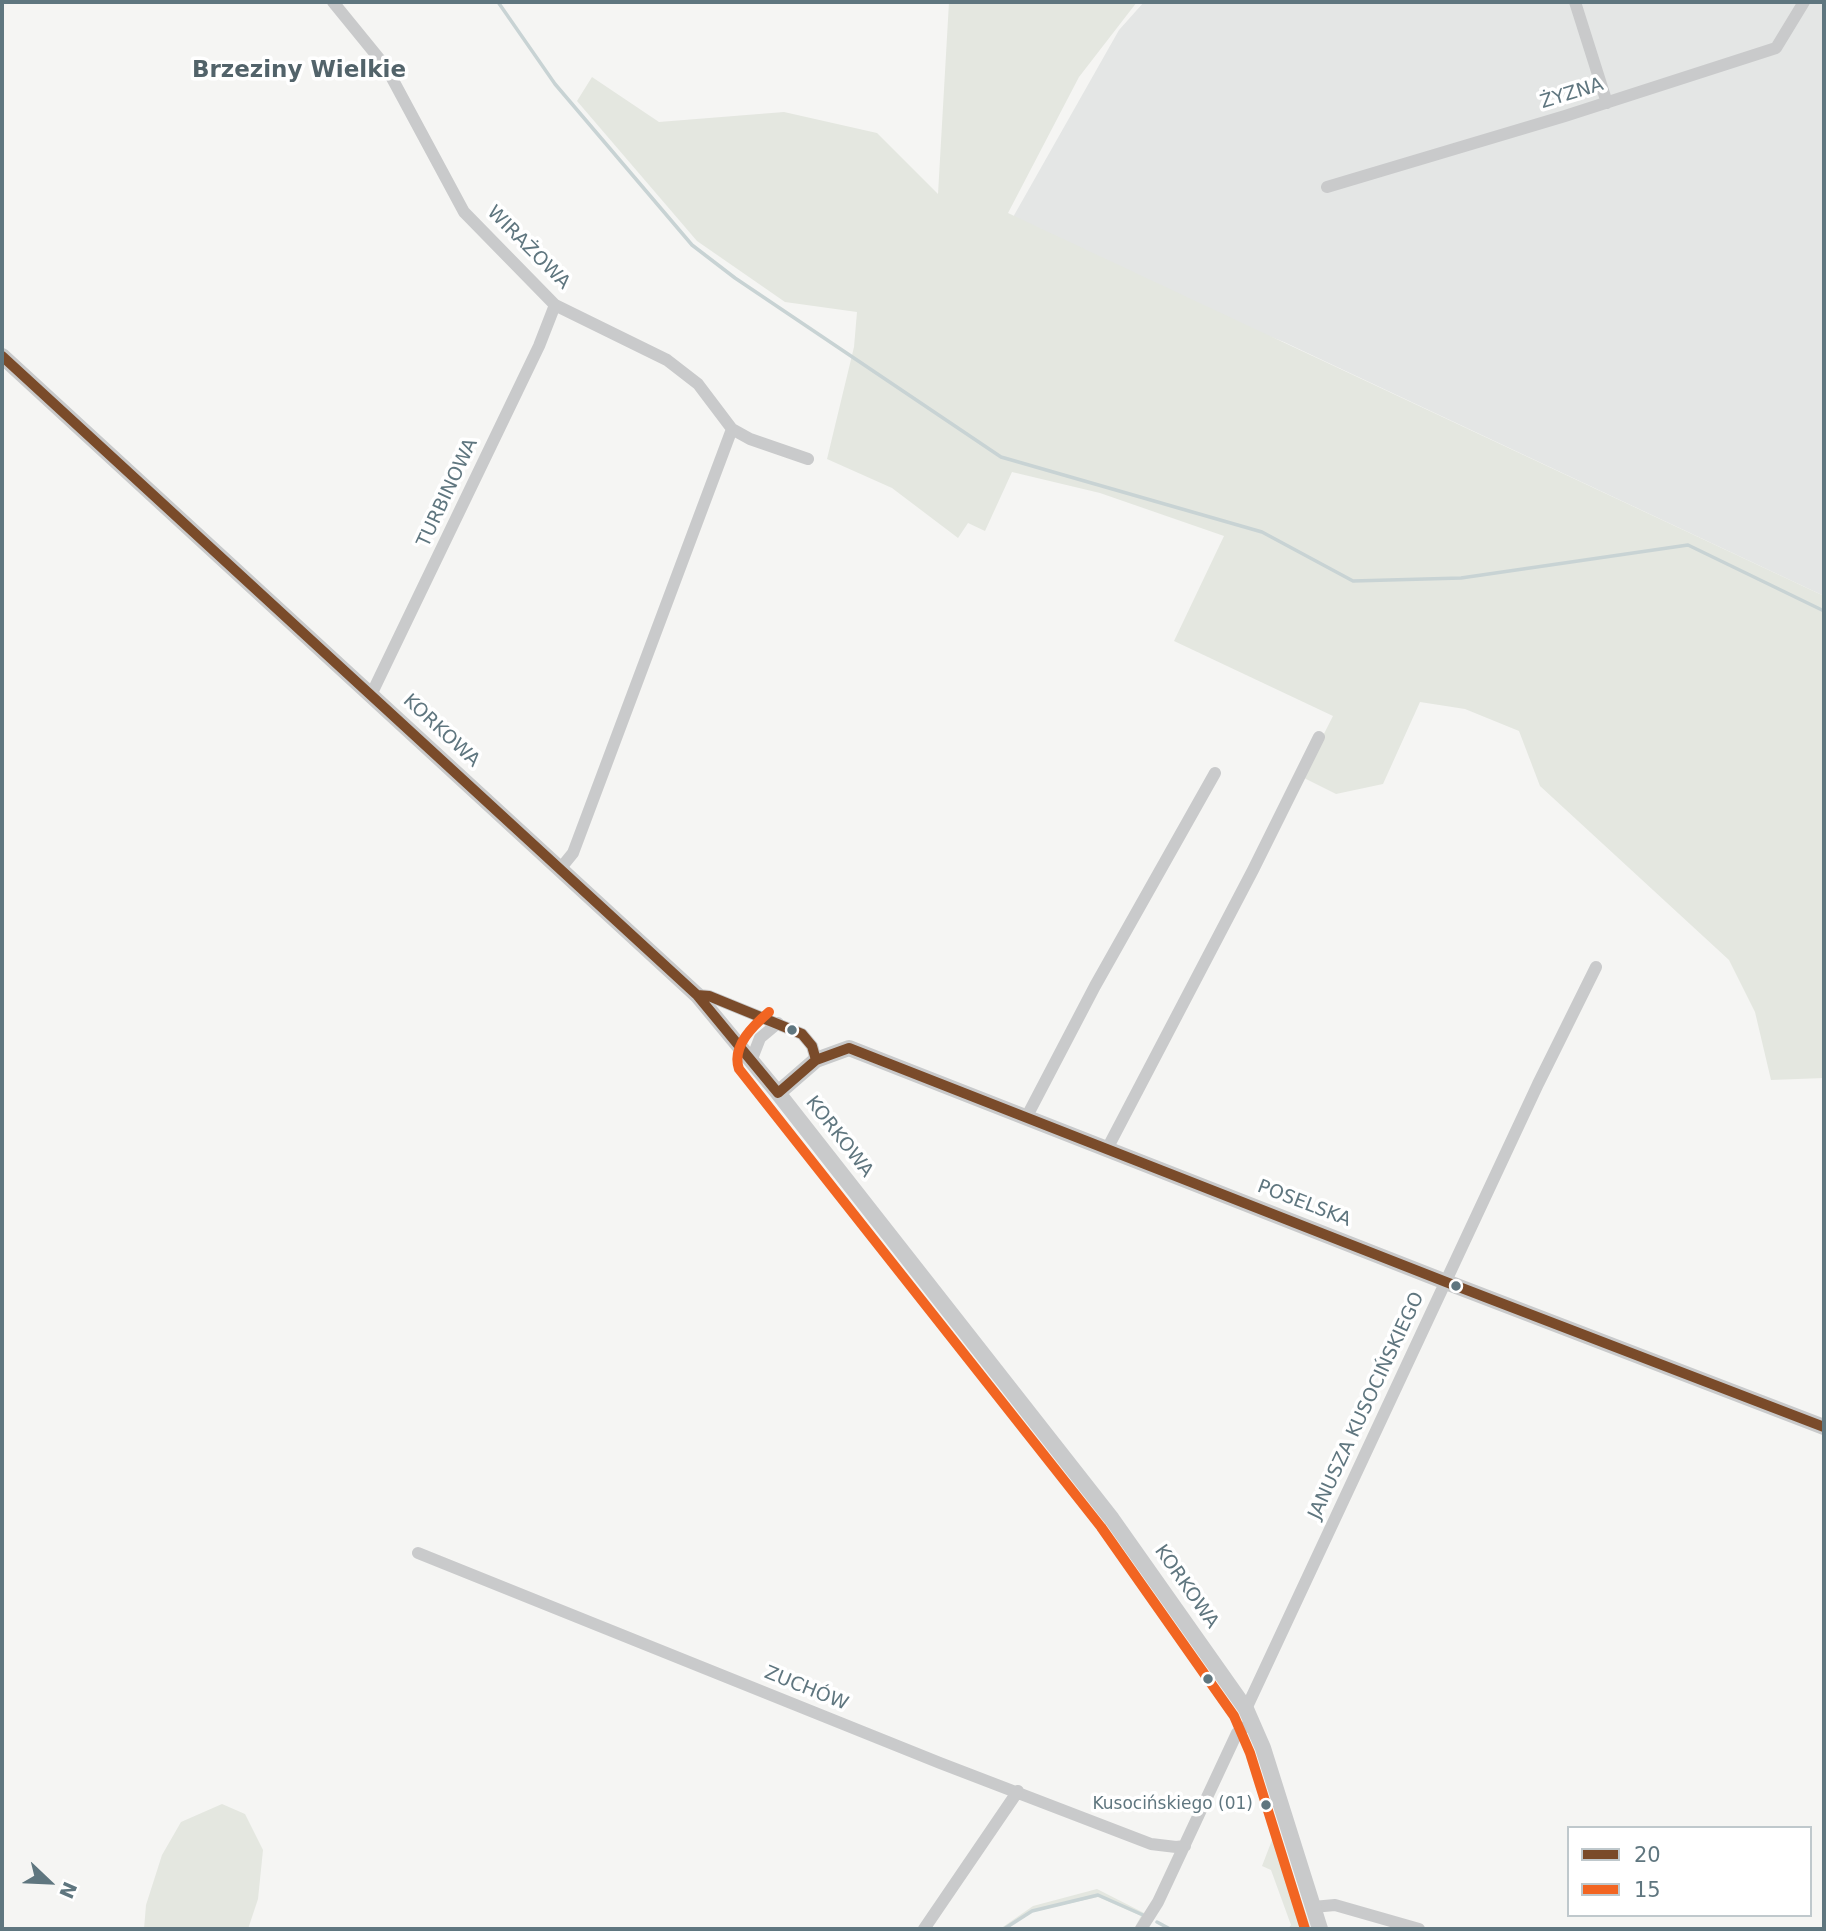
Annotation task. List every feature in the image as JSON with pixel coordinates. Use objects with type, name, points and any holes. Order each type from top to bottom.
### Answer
[{"type":"street","name":"WIRAŻOWA","points":[[333,2],[386,67],[464,212],[555,305],[667,360],[698,384],[732,429],[750,439],[808,459]]},
{"type":"street","points":[[1575,2],[1607,103]]},
{"type":"street","name":"ŻYZNA","points":[[1327,187],[1607,103],[1776,48],[1804,2]]},
{"type":"street","name":"TURBINOWA","points":[[371,695],[533,358],[555,305]]},
{"type":"street","name":"KORKOWA","points":[[2,356],[697,995],[778,1093],[1112,1519],[1249,1716],[1264,1748],[1320,1929]]},
{"type":"street","points":[[560,869],[573,852],[732,429]]},
{"type":"street","points":[[1107,1149],[1253,870],[1319,737]]},
{"type":"street","points":[[1026,1118],[1101,975],[1215,773]]},
{"type":"street","name":"JANUSZA KUSOCIŃSKIEGO","points":[[1141,1929],[1158,1902],[1237,1733],[1249,1716],[1446,1282],[1538,1084],[1597,967]]},
{"type":"street","points":[[697,995],[709,996],[802,1034],[808,1039],[816,1060]]},
{"type":"street","points":[[751,1061],[760,1038],[778,1023]]},
{"type":"street","name":"POSELSKA","points":[[778,1093],[816,1060],[849,1048],[1824,1427]]},
{"type":"street","name":"ZUCHÓW","points":[[418,1552],[889,1742],[1151,1843],[1185,1846]]},
{"type":"street","points":[[924,1929],[1018,1791]]},
{"type":"street","points":[[1313,1908],[1335,1905],[1419,1929]]},
{"type":"shaded area","points":[[949,2],[1137,2],[1079,77],[1008,213],[1824,596],[1824,1078],[1771,1080],[1755,1012],[1729,960],[1540,786],[1519,731],[1465,709],[1420,702],[1383,784],[1336,794],[1302,777],[1333,716],[1174,641],[1224,536],[1100,493],[1012,472],[985,531],[968,523],[958,538],[892,488],[827,459],[854,347],[857,312],[785,302],[697,241],[577,101],[592,77],[659,122],[784,112],[877,133],[938,194]]},
{"type":"shaded area","points":[[1144,2],[1824,2],[1824,596],[1284,342],[1004,233],[1119,30]]},
{"type":"shaded area","points":[[222,1804],[245,1814],[263,1850],[258,1899],[248,1929],[144,1929],[146,1905],[162,1855],[181,1822]]},
{"type":"shaded area","points":[[1277,1827],[1311,1929],[1288,1929],[1291,1925],[1271,1870],[1262,1866]]},
{"type":"shaded area","points":[[1097,1889],[1148,1915],[1137,1929],[1134,1929],[1141,1916],[1098,1897],[1032,1912],[1006,1929],[1000,1929],[1033,1906]]},
{"type":"waterway","points":[[498,2],[555,84],[692,245],[735,278],[1001,457],[1262,532],[1353,581],[1461,578],[1688,545],[1824,611]]},
{"type":"waterway","points":[[1004,1929],[1032,1911],[1098,1895],[1143,1915]]},
{"type":"waterway","points":[[1157,1922],[1170,1929]]},
{"type":"transit line","name":"20","points":[[2,356],[697,995],[778,1093],[816,1060],[849,1048],[1824,1427]]},
{"type":"transit line","name":"20","points":[[697,995],[709,996],[802,1034],[812,1046],[816,1060]]},
{"type":"transit line","name":"15","points":[[769,1012],[741,1044],[737,1060],[739,1069],[1101,1527],[1234,1716],[1250,1753],[1305,1929]]},
{"type":"place","name":"Kusocińskiego (01)","points":[[1266,1805]]},
{"type":"district","name":"Brzeziny Wielkie","points":[[299,71]]}]
